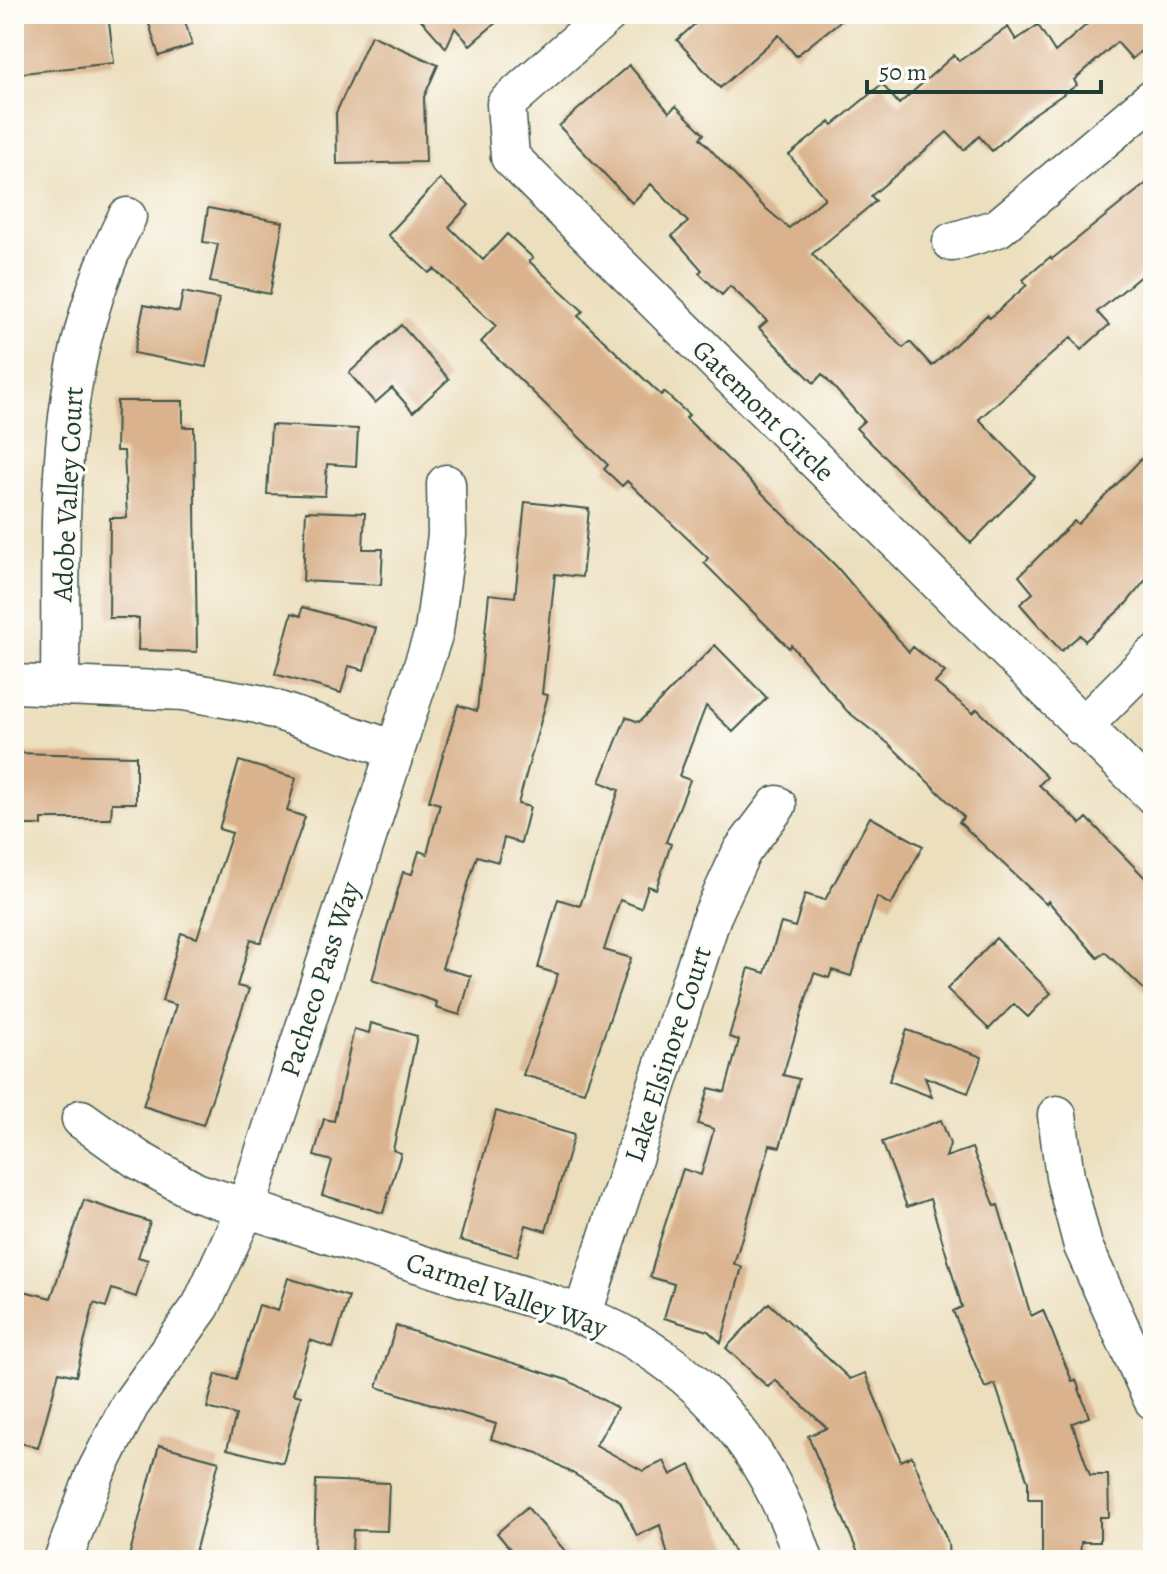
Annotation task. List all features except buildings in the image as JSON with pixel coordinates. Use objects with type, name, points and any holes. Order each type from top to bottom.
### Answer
[{"type":"street","name":"Gatemont Circle","points":[[608,14],[506,104],[510,157],[1153,795]]},
{"type":"street","points":[[952,242],[998,228],[1153,98]]},
{"type":"street","name":"Adobe Valley Court","points":[[60,684],[62,470],[69,390],[86,315],[127,217]]},
{"type":"street","name":"Pacheco Pass Way","points":[[63,1560],[95,1474],[130,1405],[201,1306],[246,1208],[392,749],[424,664],[440,600],[447,535],[446,484]]},
{"type":"street","points":[[1082,727],[1153,656]]},
{"type":"street","points":[[14,684],[184,691],[258,704],[392,749]]},
{"type":"street","name":"Lake Elsinore Court","points":[[582,1316],[712,916],[742,851],[777,805]]},
{"type":"street","points":[[1057,1115],[1065,1177],[1083,1246],[1153,1400]]},
{"type":"street","name":"Carmel Valley Way","points":[[81,1119],[137,1159],[196,1192],[582,1316],[617,1331],[682,1372],[736,1427],[777,1490],[804,1560]]}]
